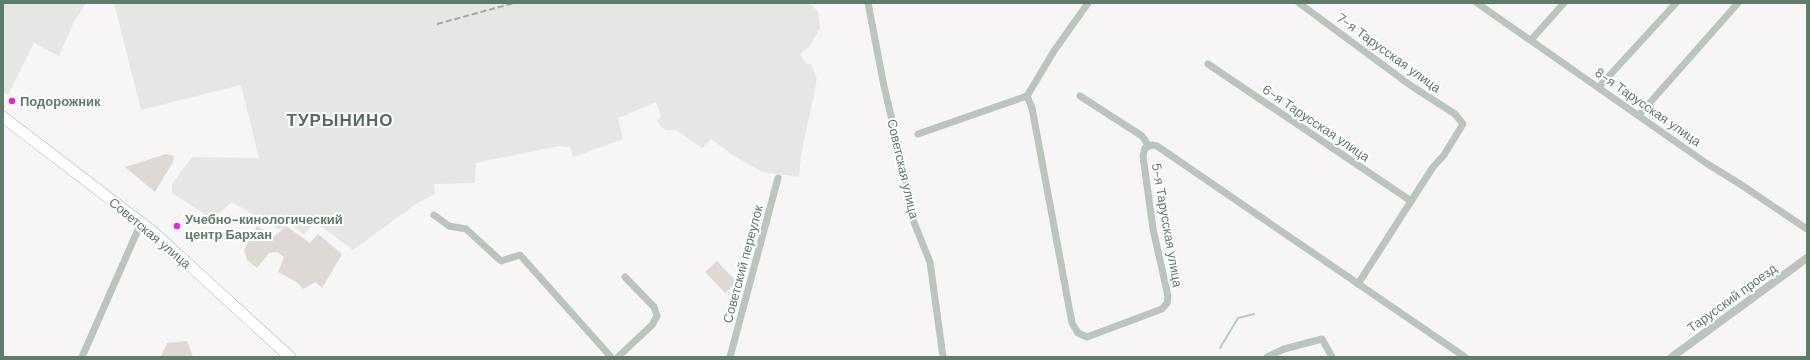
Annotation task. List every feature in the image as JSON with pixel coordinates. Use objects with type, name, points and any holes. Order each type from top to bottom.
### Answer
[{"type":"main road","name":"Советская улица","points":[[3,117],[152,231],[290,357]]},
{"type":"street","name":"Советская улица","points":[[868,3],[884,86],[910,197],[911,215],[930,262],[943,357]]},
{"type":"street","points":[[918,134],[1027,96],[1054,51],[1088,3]]},
{"type":"street","name":"7-я Тарусская улица","points":[[1299,3],[1410,85],[1455,114],[1463,124],[1411,201]]},
{"type":"street","name":"8-я Тарусская улица","points":[[1477,3],[1640,115],[1706,163],[1807,229]]},
{"type":"street","points":[[1531,40],[1564,3]]},
{"type":"street","points":[[1599,87],[1676,3]]},
{"type":"street","points":[[1640,115],[1738,3]]},
{"type":"street","name":"6-я Тарусская улица","points":[[1208,64],[1411,201]]},
{"type":"street","name":"5-я Тарусская улица","points":[[1027,96],[1032,108],[1072,323],[1078,333],[1087,337],[1162,309],[1167,303],[1168,296],[1153,229],[1142,156],[1145,148],[1149,146],[1158,146],[1465,357]]},
{"type":"street","points":[[1080,96],[1142,136],[1149,146]]},
{"type":"street","name":"Советский переулок","points":[[730,357],[778,178]]},
{"type":"street","points":[[1358,284],[1411,201]]},
{"type":"street","points":[[434,215],[449,226],[466,229],[501,261],[520,256],[611,357]]},
{"type":"street","points":[[82,357],[141,223]]},
{"type":"street","name":"Тарусский проезд","points":[[1672,357],[1807,258]]},
{"type":"street","points":[[618,357],[652,325],[657,316],[654,307],[625,277]]},
{"type":"street","points":[[1267,357],[1284,350],[1322,339],[1332,357]]},
{"type":"shaded area","points":[[3,3],[86,3],[73,24],[59,56],[34,43],[8,95],[3,92]]},
{"type":"shaded area","points":[[114,3],[809,3],[818,12],[820,28],[809,47],[800,54],[806,63],[811,64],[817,80],[801,155],[799,177],[762,172],[731,154],[711,139],[702,148],[676,130],[666,130],[661,127],[657,120],[661,116],[656,102],[618,118],[623,139],[573,157],[570,147],[559,146],[476,163],[475,183],[434,184],[435,194],[416,204],[353,250],[315,222],[304,235],[290,223],[280,230],[232,202],[212,219],[172,193],[172,184],[192,157],[259,158],[241,85],[141,110]]},
{"type":"shaded area","points":[[166,154],[174,156],[173,162],[155,192],[125,167]]},
{"type":"shaded area","points":[[257,226],[274,237],[286,226],[310,243],[318,234],[342,254],[322,288],[316,282],[303,289],[298,283],[278,272],[284,257],[277,252],[269,253],[257,268],[247,260],[244,250]]},
{"type":"shaded area","points":[[717,261],[737,282],[725,293],[705,272]]},
{"type":"shaded area","points":[[187,341],[193,357],[161,357],[167,343]]},
{"type":"waterway","points":[[1220,348],[1238,318],[1254,314]]},
{"type":"railway","points":[[437,24],[514,3]]},
{"type":"place","name":"Подорожник","points":[[12,101]]},
{"type":"place","name":"Учебно-кинологический центр Бархан","points":[[177,226]]},
{"type":"district","name":"ТУРЫНИНО","points":[[340,120]]}]
